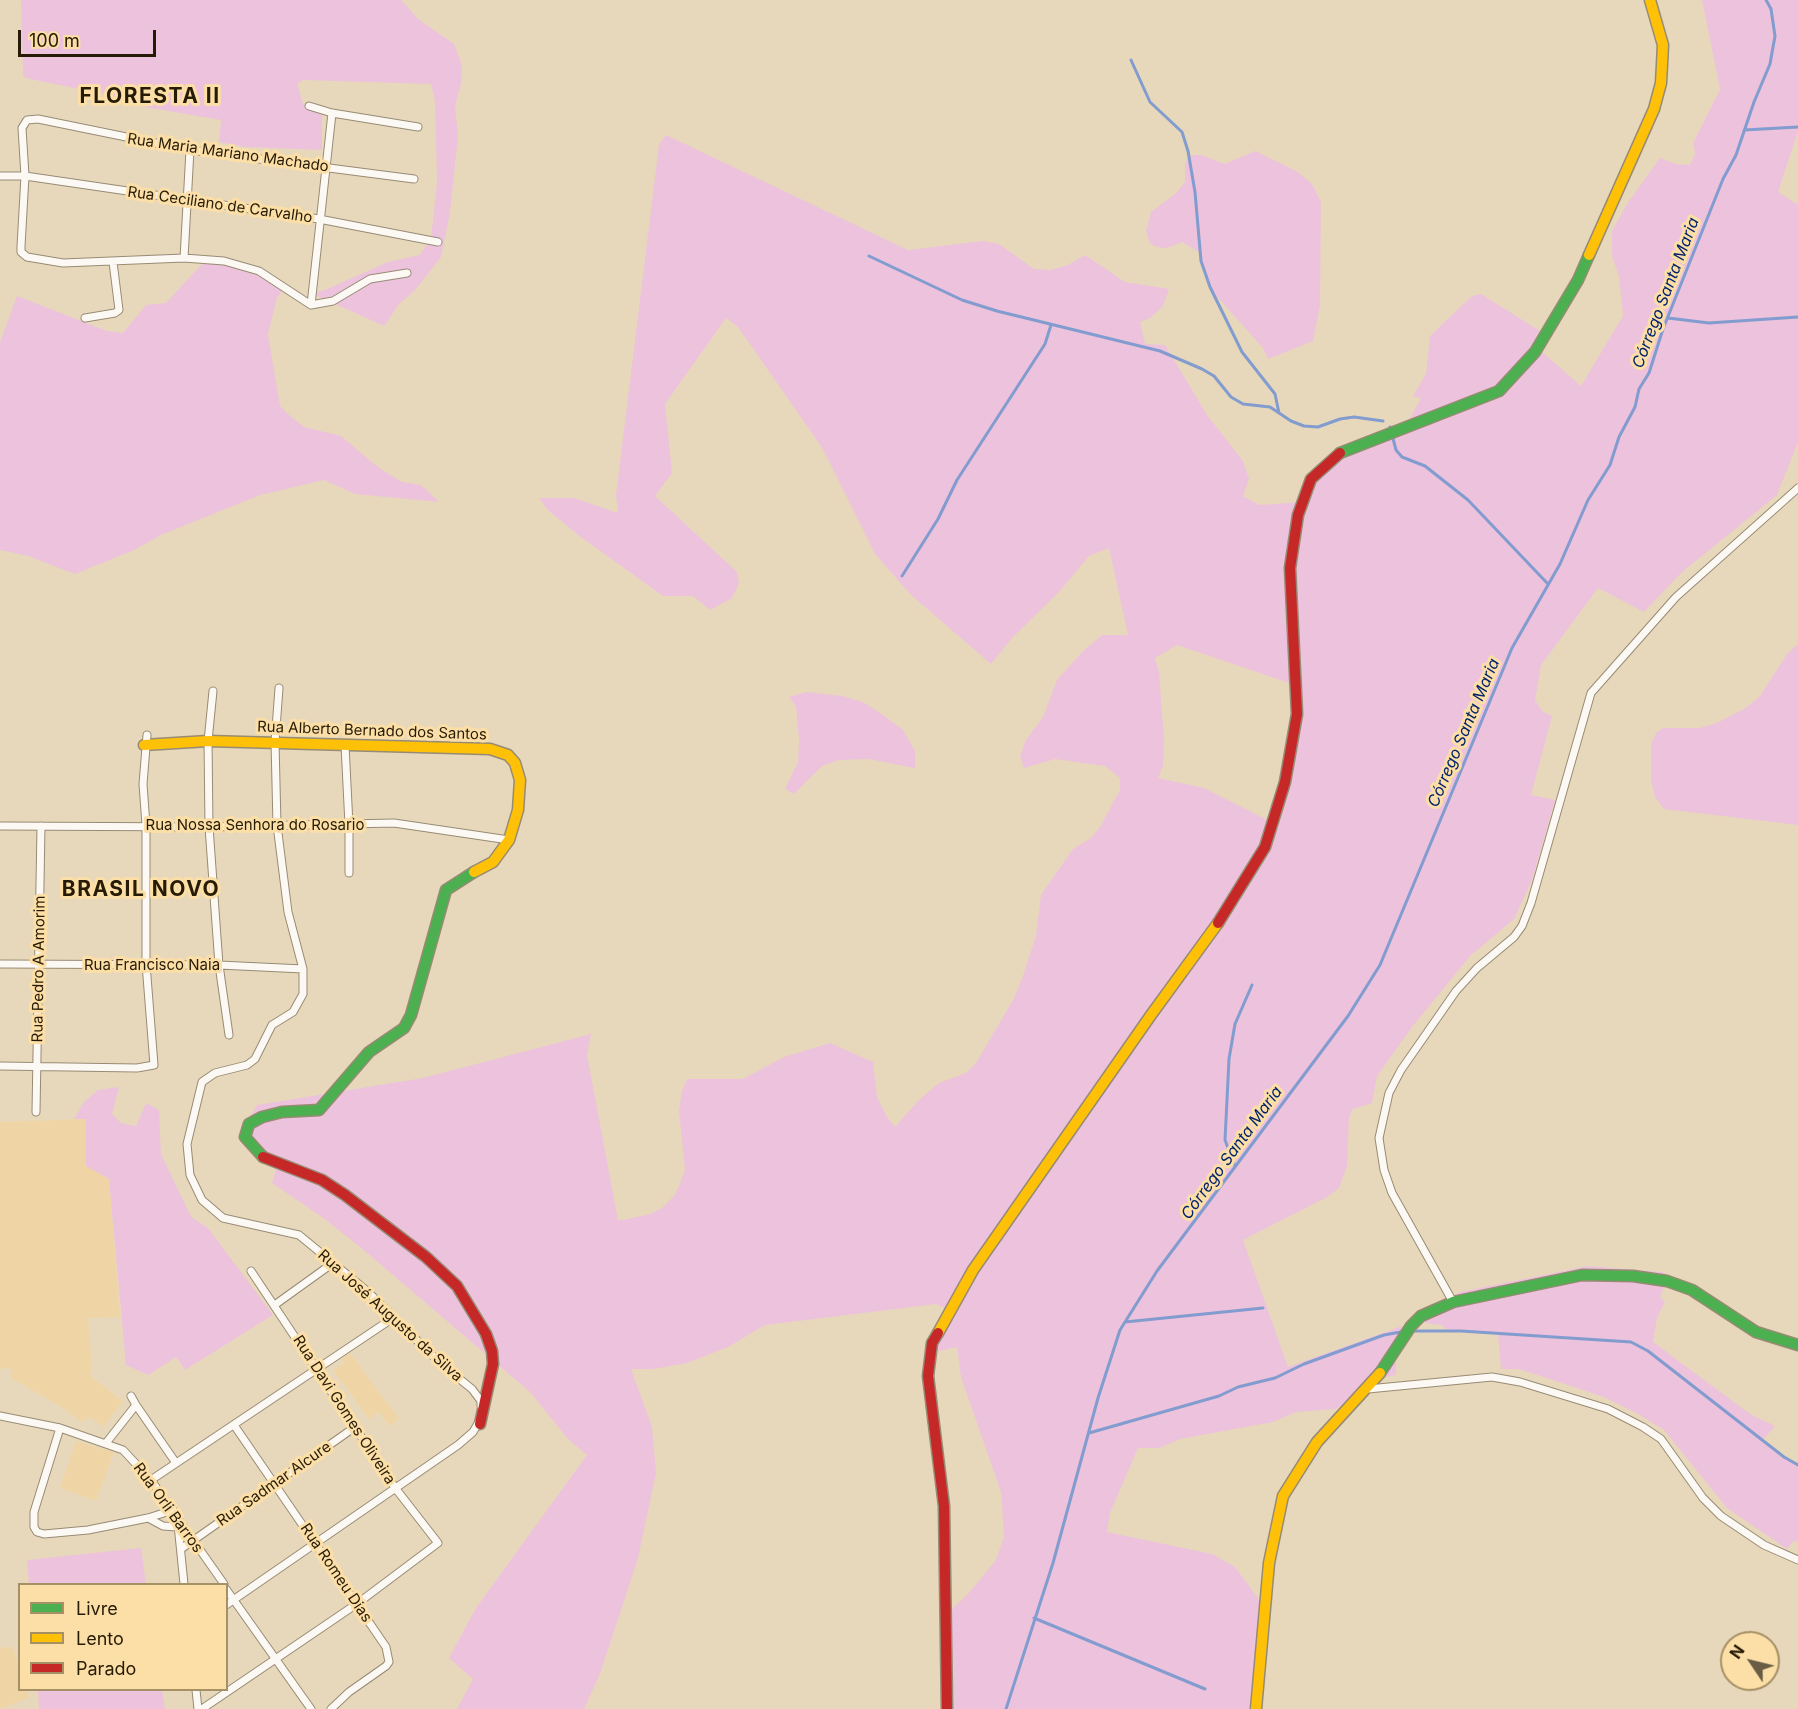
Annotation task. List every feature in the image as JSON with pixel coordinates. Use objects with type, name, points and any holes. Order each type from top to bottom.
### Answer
[{"type":"street","points":[[947,1709],[944,1506],[928,1376],[932,1343],[973,1270],[1224,916],[1265,847],[1285,782],[1297,714],[1290,568],[1298,514],[1311,478],[1336,454],[1499,391],[1525,365],[1540,345],[1578,280],[1654,109],[1661,83],[1663,45],[1650,0]]},
{"type":"street","points":[[309,106],[332,113],[418,127]]},
{"type":"street","points":[[311,305],[318,219],[327,166],[332,113]]},
{"type":"street","name":"Rua Maria Mariano Machado","points":[[25,176],[24,123],[27,120],[38,119],[190,150],[414,179]]},
{"type":"street","points":[[184,258],[190,150]]},
{"type":"street","name":"Rua Ceciliano de Carvalho","points":[[0,176],[25,176],[318,219],[438,242]]},
{"type":"street","points":[[25,176],[21,252],[27,257],[63,263],[184,258],[224,261],[259,271],[311,305],[333,301],[370,279],[407,273]]},
{"type":"street","points":[[85,318],[115,313],[119,310],[113,262]]},
{"type":"street","points":[[1453,1302],[1392,1193],[1383,1170],[1378,1138],[1389,1093],[1401,1070],[1456,991],[1477,968],[1514,937],[1522,926],[1531,903],[1591,693],[1676,597],[1798,488]]},
{"type":"street","points":[[279,688],[275,742],[277,825],[288,912],[303,969]]},
{"type":"street","points":[[213,691],[208,741],[208,827],[219,964],[229,1035]]},
{"type":"street","points":[[0,1066],[148,1068],[154,1065],[146,964],[146,825],[143,784],[146,740]]},
{"type":"street","name":"Rua Alberto Bernado dos Santos","points":[[146,740],[490,749],[508,755],[515,763],[520,780],[518,810],[509,840]]},
{"type":"street","points":[[345,745],[349,873]]},
{"type":"street","name":"Rua Nossa Senhora do Rosario","points":[[0,826],[208,827],[407,824],[509,840]]},
{"type":"street","name":"Rua Pedro A Amorim","points":[[36,1112],[41,826]]},
{"type":"street","points":[[228,1604],[458,1445],[480,1424],[493,1364],[492,1351],[486,1334],[457,1286],[426,1257],[345,1196],[322,1180],[265,1159],[245,1137],[249,1124],[262,1117],[282,1112],[319,1110],[369,1052],[404,1028],[411,1015],[446,890],[459,880],[493,862],[504,850],[509,840]]},
{"type":"street","name":"Rua Francisco Naia","points":[[0,964],[219,964],[303,969]]},
{"type":"street","name":"Rua José Augusto da Silva","points":[[303,969],[303,994],[299,1004],[293,1012],[272,1025],[255,1059],[247,1065],[208,1077],[200,1087],[187,1144],[190,1175],[202,1200],[223,1218],[299,1235],[333,1263],[441,1364],[472,1389],[481,1401],[480,1424]]},
{"type":"street","points":[[276,1304],[333,1263]]},
{"type":"street","name":"Rua Davi Gomes Oliveira","points":[[252,1271],[276,1304],[396,1489],[436,1539],[438,1546],[358,1603]]},
{"type":"street","points":[[1256,1709],[1269,1563],[1279,1506],[1298,1469],[1317,1442],[1337,1418],[1368,1389],[1389,1363],[1411,1326],[1427,1312],[1453,1302],[1582,1275],[1633,1276],[1666,1281],[1692,1290],[1756,1332],[1798,1345]]},
{"type":"street","points":[[151,1480],[316,1367],[393,1318]]},
{"type":"street","points":[[1368,1389],[1491,1377],[1520,1382],[1608,1409],[1643,1427],[1661,1440],[1703,1498],[1720,1516],[1764,1545],[1798,1560]]},
{"type":"street","points":[[131,1396],[176,1463]]},
{"type":"street","points":[[105,1443],[136,1405]]},
{"type":"street","name":"Rua Orli Barros","points":[[0,1416],[60,1428],[123,1450],[151,1480],[223,1583]]},
{"type":"street","name":"Rua Romeu Dias","points":[[234,1425],[386,1647],[389,1662],[331,1709]]},
{"type":"street","name":"Rua Sadmar Alcure","points":[[181,1549],[355,1427]]},
{"type":"street","points":[[60,1428],[36,1504],[34,1527],[38,1532],[44,1534],[74,1532],[175,1512],[184,1583]]},
{"type":"street","points":[[148,1518],[163,1526],[177,1527]]},
{"type":"street","points":[[228,1591],[311,1709]]},
{"type":"street","points":[[228,1691],[358,1603]]},
{"type":"street","points":[[196,1691],[200,1709],[228,1691]]},
{"type":"shaded area","points":[[21,0],[401,0],[418,19],[454,44],[462,65],[461,84],[455,106],[458,136],[450,212],[441,257],[416,289],[399,304],[384,326],[311,293],[325,290],[388,262],[420,255],[431,238],[437,183],[435,101],[431,84],[303,80],[297,84],[303,104],[322,115],[322,150],[245,147],[219,142],[221,120],[145,107],[145,103],[26,78],[23,75]]},
{"type":"shaded area","points":[[1702,0],[1798,0],[1798,131],[1778,192],[1798,205],[1798,442],[1777,495],[1681,573],[1644,612],[1598,588],[1541,665],[1535,700],[1543,712],[1552,716],[1531,795],[1555,800],[1532,880],[1514,919],[1470,956],[1412,1027],[1377,1076],[1372,1103],[1353,1109],[1349,1117],[1347,1166],[1339,1188],[1327,1197],[1243,1240],[1288,1367],[1402,1326],[1396,1346],[1396,1375],[1374,1379],[1336,1409],[1296,1412],[1273,1422],[1180,1439],[1159,1448],[1138,1448],[1110,1513],[1107,1532],[1212,1554],[1235,1567],[1260,1601],[1251,1709],[944,1709],[948,1621],[951,1610],[968,1594],[996,1560],[1004,1537],[1001,1492],[961,1377],[957,1347],[939,1351],[934,1347],[949,1310],[936,1304],[765,1325],[728,1347],[687,1363],[654,1369],[631,1369],[652,1427],[656,1473],[638,1558],[601,1671],[584,1709],[457,1709],[473,1679],[449,1658],[476,1608],[587,1455],[568,1439],[530,1392],[359,1246],[272,1183],[277,1167],[241,1132],[257,1105],[423,1078],[591,1034],[587,1055],[618,1220],[650,1214],[662,1208],[674,1196],[680,1184],[685,1170],[679,1111],[682,1091],[687,1079],[743,1079],[784,1057],[830,1043],[873,1062],[877,1097],[895,1127],[919,1100],[939,1083],[966,1073],[976,1063],[1013,1000],[1022,979],[1036,936],[1041,895],[1073,849],[1091,838],[1100,827],[1120,790],[1120,778],[1105,766],[1055,759],[1024,768],[1020,756],[1026,740],[1043,717],[1057,680],[1082,652],[1102,635],[1128,635],[1109,548],[1089,556],[1058,593],[1012,638],[991,664],[911,595],[875,554],[823,449],[738,327],[726,318],[665,404],[672,473],[655,496],[737,572],[739,583],[732,598],[710,610],[693,596],[663,596],[578,535],[548,510],[539,498],[574,498],[618,513],[616,495],[659,145],[666,135],[908,250],[983,241],[999,244],[1034,269],[1050,270],[1068,265],[1085,255],[1125,282],[1169,289],[1163,306],[1150,318],[1140,322],[1145,344],[1165,345],[1207,415],[1243,461],[1249,479],[1243,496],[1259,505],[1303,502],[1330,462],[1402,433],[1421,398],[1413,396],[1426,374],[1430,336],[1472,296],[1481,294],[1540,331],[1536,336],[1540,338],[1535,346],[1581,386],[1623,316],[1619,276],[1612,256],[1612,231],[1629,201],[1660,158],[1676,164],[1690,165],[1695,154],[1693,143],[1720,89]],"holes":[[[1177,645],[1295,685],[1292,732],[1280,791],[1269,821],[1204,788],[1158,778],[1163,766],[1164,740],[1159,672],[1155,658]]]},
{"type":"shaded area","points":[[1255,151],[1298,172],[1312,184],[1321,202],[1320,305],[1313,341],[1268,359],[1263,348],[1212,291],[1199,252],[1182,242],[1167,248],[1156,247],[1150,243],[1146,231],[1151,212],[1175,194],[1185,182],[1185,163],[1190,155],[1201,155],[1225,164]]},
{"type":"shaded area","points":[[217,258],[266,271],[286,285],[277,298],[268,334],[280,406],[304,427],[341,436],[379,468],[402,482],[421,485],[439,502],[355,494],[324,480],[260,495],[161,535],[134,550],[75,574],[28,556],[0,550],[0,342],[17,296],[107,331],[123,333],[146,305],[166,303],[201,265]]},
{"type":"shaded area","points":[[1798,644],[1798,825],[1664,809],[1655,797],[1651,781],[1651,744],[1656,733],[1663,728],[1700,728],[1719,722],[1746,708],[1760,696],[1787,654]]},
{"type":"shaded area","points":[[807,692],[842,696],[863,702],[883,715],[903,730],[915,751],[915,768],[868,759],[839,760],[822,766],[794,794],[785,789],[798,762],[799,740],[796,706],[789,697]]},
{"type":"shaded area","points":[[119,1087],[112,1114],[121,1123],[136,1126],[146,1103],[159,1110],[161,1154],[191,1217],[208,1228],[273,1315],[185,1370],[176,1357],[148,1375],[126,1365],[109,1179],[86,1166],[86,1119],[74,1119],[84,1102],[98,1090]]},
{"type":"shaded area","points":[[86,1119],[86,1166],[109,1179],[120,1317],[88,1318],[92,1372],[89,1375],[123,1401],[103,1427],[89,1417],[82,1422],[60,1406],[11,1378],[11,1368],[0,1369],[0,1122]]},
{"type":"shaded area","points":[[1588,1266],[1662,1272],[1669,1276],[1660,1297],[1665,1302],[1657,1318],[1653,1342],[1750,1414],[1775,1426],[1762,1441],[1781,1457],[1798,1464],[1798,1542],[1794,1541],[1787,1549],[1727,1508],[1664,1430],[1638,1414],[1604,1397],[1519,1369],[1501,1369],[1498,1334],[1445,1329],[1442,1325],[1425,1323],[1421,1317],[1460,1292]]},
{"type":"shaded area","points":[[350,1353],[399,1419],[389,1426],[379,1412],[369,1419],[333,1370],[344,1363],[342,1359]]},
{"type":"shaded area","points":[[76,1441],[114,1452],[96,1501],[60,1488]]},
{"type":"shaded area","points":[[141,1548],[146,1583],[29,1583],[27,1560]]},
{"type":"shaded area","points":[[13,1647],[18,1664],[18,1691],[27,1691],[30,1697],[0,1709],[0,1648]]},
{"type":"shaded area","points":[[38,1691],[162,1691],[165,1709],[39,1709]]},
{"type":"waterway","name":"Córrego Santa Maria","points":[[1006,1709],[1053,1563],[1098,1398],[1120,1330],[1157,1271],[1348,1016],[1380,965],[1512,648],[1560,564],[1588,500],[1610,465],[1619,437],[1635,407],[1639,389],[1649,373],[1663,329],[1723,179],[1736,155],[1770,64],[1775,36],[1771,9],[1766,0]]},
{"type":"waterway","points":[[1131,60],[1150,102],[1182,132],[1188,151],[1195,192],[1201,261],[1210,287],[1242,352],[1275,394],[1279,413]]},
{"type":"waterway","points":[[1744,130],[1798,127]]},
{"type":"waterway","points":[[869,256],[962,300],[997,311],[1160,351],[1214,376],[1231,397],[1243,404],[1270,407],[1291,421],[1304,426],[1318,427],[1340,419],[1354,417],[1383,421]]},
{"type":"waterway","points":[[1668,318],[1709,323],[1798,317]]},
{"type":"waterway","points":[[902,576],[938,519],[957,480],[1045,344],[1051,325]]},
{"type":"waterway","points":[[1390,427],[1396,450],[1402,457],[1425,466],[1468,500],[1548,584]]},
{"type":"waterway","points":[[1235,1166],[1225,1140],[1229,1059],[1235,1024],[1252,985]]},
{"type":"waterway","points":[[1125,1322],[1263,1308]]},
{"type":"waterway","points":[[1089,1433],[1219,1396],[1238,1387],[1275,1378],[1304,1364],[1384,1335],[1406,1331]]},
{"type":"waterway","points":[[1412,1331],[1461,1331],[1631,1342],[1648,1351],[1784,1457],[1798,1465]]},
{"type":"waterway","points":[[1034,1618],[1205,1689]]},
{"type":"traffic: fast","points":[[1340,453],[1499,391],[1535,352],[1578,280],[1589,255]]},
{"type":"traffic: fast","points":[[263,1157],[245,1137],[249,1124],[262,1117],[282,1112],[319,1110],[369,1052],[404,1028],[411,1015],[446,890],[474,872]]},
{"type":"traffic: fast","points":[[1380,1373],[1411,1326],[1421,1316],[1453,1302],[1582,1275],[1633,1276],[1667,1281],[1692,1290],[1756,1332],[1798,1345]]},
{"type":"traffic: slow","points":[[1589,255],[1654,109],[1661,83],[1663,45],[1650,0]]},
{"type":"traffic: slow","points":[[144,745],[208,741],[490,749],[508,755],[515,763],[520,780],[518,810],[509,840],[493,862],[474,872]]},
{"type":"traffic: slow","points":[[938,1333],[973,1270],[1218,923]]},
{"type":"traffic: slow","points":[[1256,1709],[1269,1563],[1283,1496],[1317,1442],[1380,1373]]},
{"type":"traffic: jam","points":[[1218,923],[1265,847],[1285,782],[1297,714],[1290,568],[1298,515],[1311,479],[1340,453]]},
{"type":"traffic: jam","points":[[263,1157],[322,1180],[345,1195],[426,1257],[457,1286],[486,1334],[492,1351],[493,1364],[480,1424]]},
{"type":"traffic: jam","points":[[938,1333],[932,1343],[928,1376],[944,1506],[947,1709]]},
{"type":"district","name":"FLORESTA II","points":[[150,97]]},
{"type":"district","name":"BRASIL NOVO","points":[[141,890]]}]
